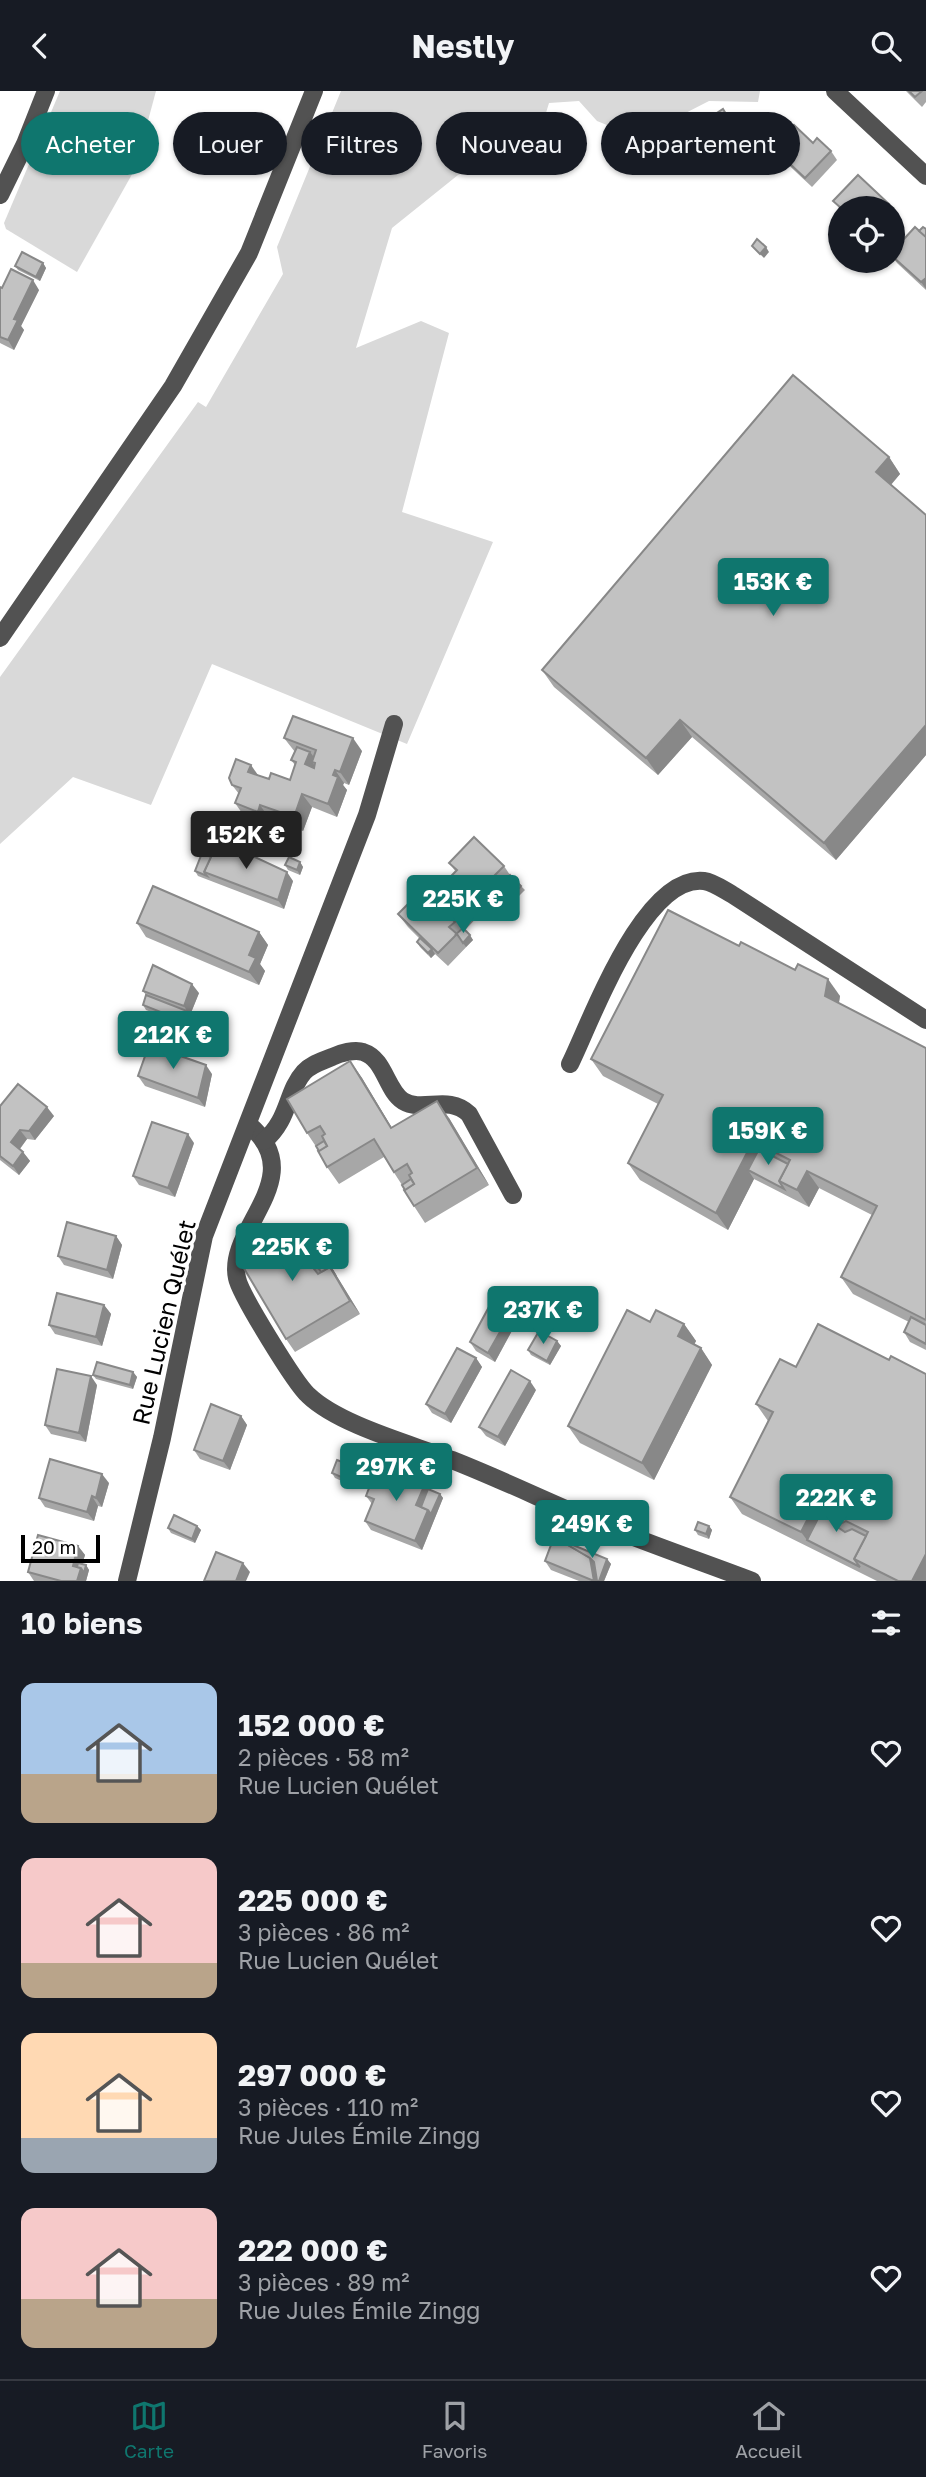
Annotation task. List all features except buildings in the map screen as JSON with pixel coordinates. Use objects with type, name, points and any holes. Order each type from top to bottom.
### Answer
[{"type":"street","points":[[0,195],[25,144],[46,91]]},
{"type":"street","points":[[0,638],[173,386],[249,253],[314,91]]},
{"type":"street","points":[[835,91],[926,176]]},
{"type":"street","name":"Rue Lucien Quélet","points":[[127,1581],[162,1438],[204,1236],[367,815],[394,724]]},
{"type":"street","points":[[569,1064],[637,924],[660,898],[683,883],[705,880],[733,895],[926,1020]]},
{"type":"street","points":[[264,1141],[282,1122],[303,1073],[341,1053],[362,1051],[376,1060],[400,1099],[411,1105],[438,1103],[462,1107],[469,1114],[513,1195]]},
{"type":"street","points":[[248,1124],[264,1141],[270,1154],[265,1202],[236,1258],[237,1279],[284,1363],[307,1395],[335,1415],[456,1461],[604,1525],[752,1581]]},
{"type":"shaded area","points":[[60,91],[156,91],[150,112],[51,112]]},
{"type":"shaded area","points":[[341,91],[760,91],[758,102],[709,101],[688,112],[601,112],[601,123],[579,101],[549,103],[546,112],[436,112],[436,175],[458,175],[392,228],[356,348],[421,321],[449,333],[402,512],[493,542],[407,744],[212,664],[151,805],[73,777],[0,844],[0,677],[198,402],[206,407],[283,274],[277,247],[307,175],[422,175],[422,112],[332,112]]},
{"type":"shaded area","points":[[24,175],[132,175],[77,272],[6,229],[4,223]]}]
